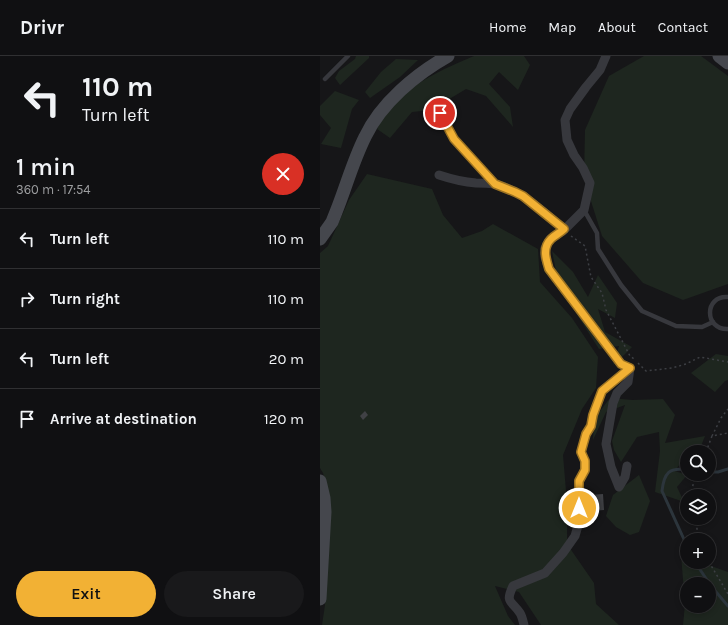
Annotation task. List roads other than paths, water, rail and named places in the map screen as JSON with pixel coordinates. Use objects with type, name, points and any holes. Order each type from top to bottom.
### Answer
[{"type":"main road","points":[[320,239],[332,222],[361,145],[375,118],[404,88],[448,56]]},
{"type":"main road","points":[[719,56],[728,63]]},
{"type":"main road","points":[[320,481],[325,506],[320,599]]},
{"type":"street","points":[[606,56],[600,70],[578,98],[565,120],[567,140],[590,183],[584,210],[563,230],[550,239],[545,248],[545,257],[549,269],[621,364],[630,368]]},
{"type":"street","points":[[439,175],[459,180],[495,184],[515,192],[523,196],[563,230]]},
{"type":"street","points":[[627,466],[625,477],[619,486],[611,467],[606,444],[613,403],[617,393],[628,382],[630,368]]},
{"type":"street","points":[[524,625],[521,614],[510,604],[509,595],[513,586],[545,573],[566,550],[575,536],[579,522],[579,481],[585,470],[585,461],[581,452],[586,434],[591,426],[593,415],[602,391],[630,368]]},
{"type":"lane","points":[[325,79],[348,56]]},
{"type":"lane","points":[[440,113],[454,139],[495,184]]},
{"type":"lane","points":[[584,210],[597,233],[598,249],[621,285],[642,311],[676,326],[702,327],[713,322]]},
{"type":"lane","points":[[728,297],[720,298],[711,306],[710,311],[710,317],[713,322],[720,329],[728,329]]},
{"type":"waterway","points":[[680,469],[676,469],[668,473],[664,480],[662,491],[681,533]]},
{"type":"waterway","points":[[716,472],[728,469]]},
{"type":"waterway","points":[[700,569],[711,586],[728,606]]}]
